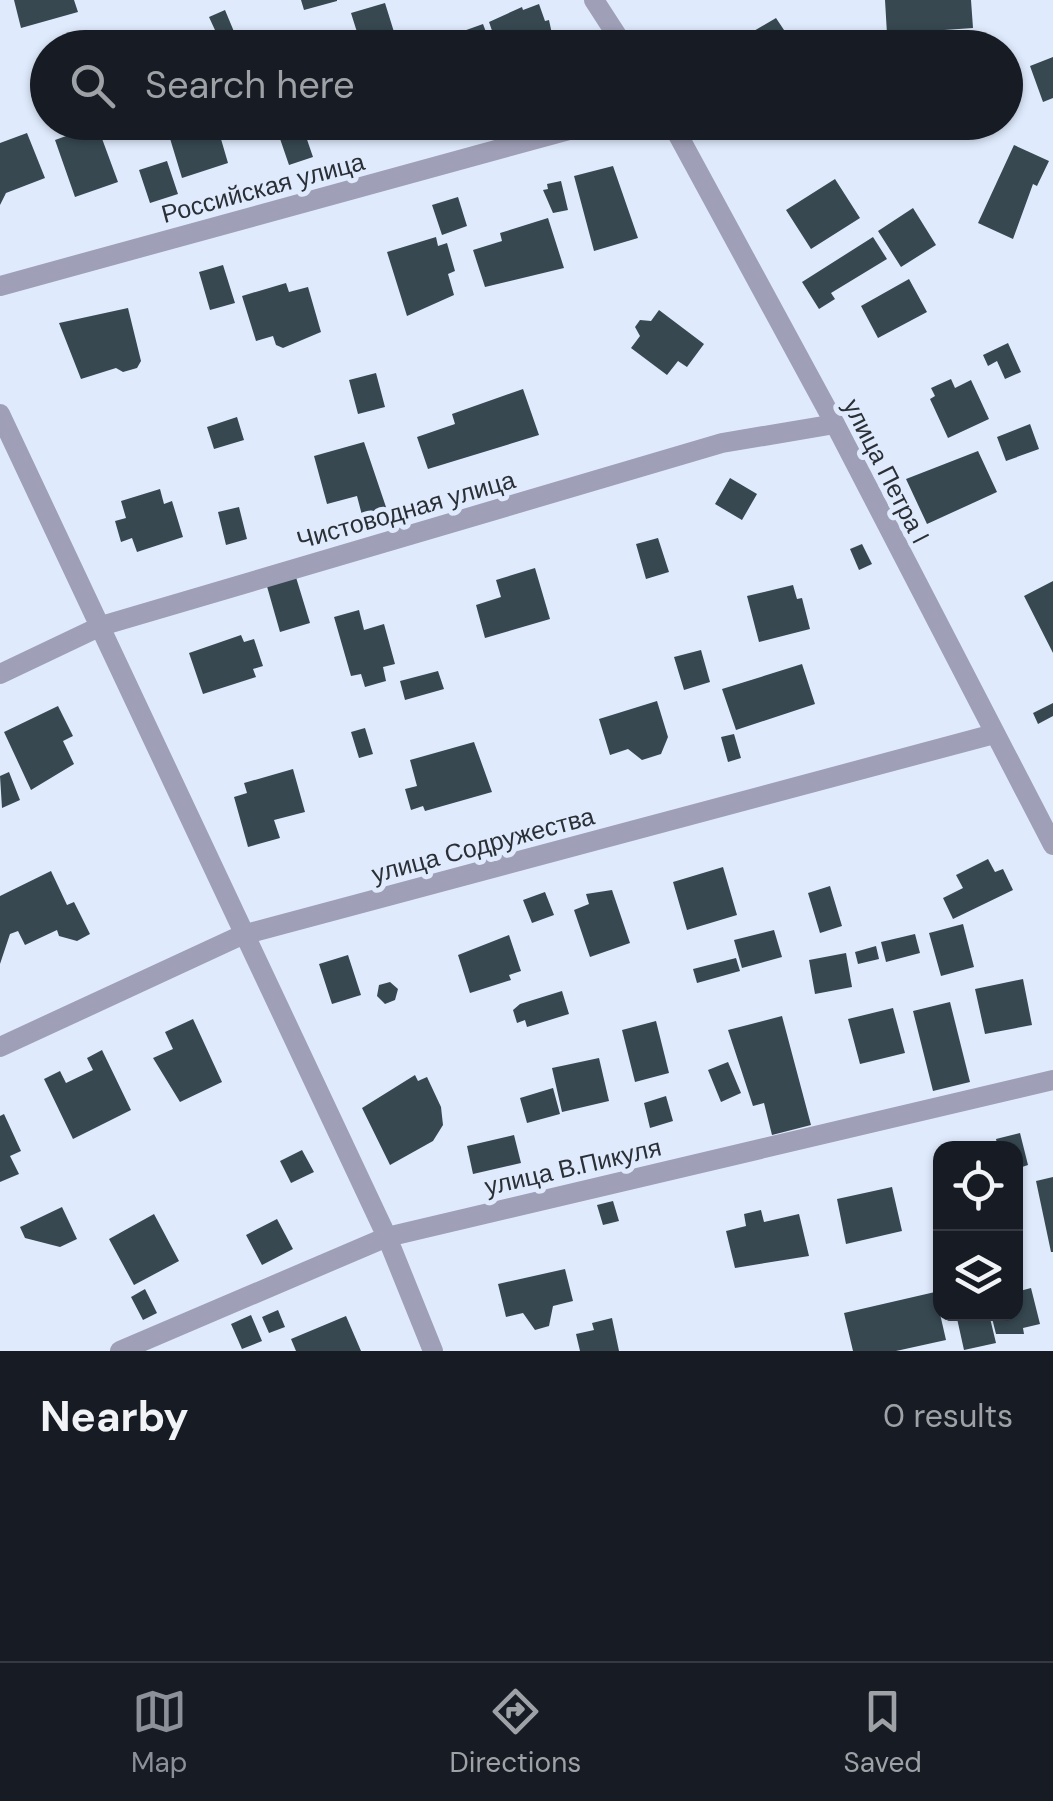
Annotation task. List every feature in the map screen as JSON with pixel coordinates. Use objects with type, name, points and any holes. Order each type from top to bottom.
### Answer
[{"type":"street","points":[[594,0],[613,30]]},
{"type":"street","name":"Российская улица","points":[[0,286],[532,140]]},
{"type":"street","name":"улица Петра I","points":[[681,140],[835,424],[1053,845]]},
{"type":"street","points":[[0,414],[386,1237],[433,1351]]},
{"type":"street","name":"Чистоводная улица","points":[[0,674],[101,626],[722,443],[835,424]]},
{"type":"street","name":"улица Содружества","points":[[0,1047],[242,936],[994,734]]},
{"type":"street","name":"улица В.Пикуля","points":[[120,1351],[386,1237],[1053,1080]]},
{"type":"building","points":[[14,0],[74,0],[78,12],[21,28]]},
{"type":"building","points":[[301,0],[337,0],[337,1],[304,10]]},
{"type":"building","points":[[885,0],[971,0],[973,28],[887,30]]},
{"type":"building","points":[[385,3],[393,30],[356,30],[351,13]]},
{"type":"building","points":[[539,4],[551,30],[492,30],[489,22],[522,7],[523,10]]},
{"type":"building","points":[[225,10],[233,30],[215,30],[209,17]]},
{"type":"building","points":[[776,18],[784,30],[756,30]]},
{"type":"building","points":[[1053,57],[1053,98],[1043,102],[1030,66]]},
{"type":"building","points":[[27,133],[45,178],[6,193],[0,205],[0,143]]},
{"type":"building","points":[[55,140],[103,140],[118,182],[75,197]]},
{"type":"building","points":[[170,140],[221,140],[228,163],[182,178]]},
{"type":"building","points":[[280,140],[307,140],[313,157],[289,165]]},
{"type":"building","points":[[1014,145],[1049,161],[1037,186],[1033,184],[1013,239],[978,223]]},
{"type":"building","points":[[167,161],[178,194],[150,203],[139,170]]},
{"type":"building","points":[[613,166],[638,238],[594,251],[574,176]]},
{"type":"building","points":[[835,179],[860,218],[811,249],[786,210]]},
{"type":"building","points":[[561,181],[568,210],[553,213],[543,190],[548,189],[547,184]]},
{"type":"building","points":[[458,197],[467,226],[442,235],[432,205]]},
{"type":"building","points":[[913,208],[936,245],[901,267],[878,231]]},
{"type":"building","points":[[548,218],[564,268],[485,287],[473,250],[502,241],[500,233]]},
{"type":"building","points":[[436,237],[438,246],[447,243],[455,271],[448,274],[454,295],[407,316],[387,252]]},
{"type":"building","points":[[873,237],[887,259],[831,293],[835,299],[819,309],[802,282]]},
{"type":"building","points":[[223,265],[235,303],[210,310],[199,272]]},
{"type":"building","points":[[909,279],[927,312],[878,338],[861,306]]},
{"type":"building","points":[[286,283],[289,292],[308,287],[321,332],[283,348],[276,345],[273,336],[256,341],[242,296]]},
{"type":"building","points":[[128,308],[141,361],[137,368],[123,372],[116,368],[81,379],[59,323]]},
{"type":"building","points":[[659,310],[704,344],[687,367],[678,361],[667,375],[631,348],[640,336],[635,327],[640,320],[651,321]]},
{"type":"building","points":[[1008,343],[1021,372],[1005,379],[997,361],[988,366],[983,355]]},
{"type":"building","points":[[376,373],[385,407],[358,414],[349,380]]},
{"type":"building","points":[[951,379],[955,388],[971,380],[989,419],[948,438],[930,399],[935,396],[931,388]]},
{"type":"building","points":[[523,389],[539,435],[428,469],[417,437],[455,424],[452,414]]},
{"type":"building","points":[[237,417],[244,440],[214,449],[207,427]]},
{"type":"building","points":[[1030,424],[1039,449],[1006,461],[997,437]]},
{"type":"building","points":[[364,442],[388,513],[363,519],[357,496],[327,504],[314,456]]},
{"type":"building","points":[[978,451],[997,492],[927,524],[906,479]]},
{"type":"building","points":[[730,478],[757,494],[742,520],[715,504]]},
{"type":"building","points":[[160,489],[164,504],[172,501],[183,537],[137,552],[132,538],[121,542],[115,521],[126,518],[121,501]]},
{"type":"building","points":[[239,507],[247,539],[226,545],[218,512]]},
{"type":"building","points":[[658,538],[669,572],[646,579],[636,544]]},
{"type":"building","points":[[862,544],[872,564],[859,570],[850,549]]},
{"type":"building","points":[[535,568],[550,619],[485,638],[476,605],[501,597],[496,580]]},
{"type":"building","points":[[295,574],[310,623],[280,632],[266,583]]},
{"type":"building","points":[[1053,581],[1053,653],[1024,596]]},
{"type":"building","points":[[793,585],[797,599],[802,598],[810,629],[759,642],[747,596]]},
{"type":"building","points":[[359,610],[364,630],[384,624],[395,664],[383,667],[386,681],[365,687],[361,674],[351,676],[334,617]]},
{"type":"building","points":[[241,635],[244,642],[254,639],[263,666],[253,669],[256,677],[203,694],[189,653]]},
{"type":"building","points":[[701,650],[710,682],[684,690],[674,657]]},
{"type":"building","points":[[802,664],[815,704],[736,730],[722,689]]},
{"type":"building","points":[[438,671],[444,689],[405,700],[400,681]]},
{"type":"building","points":[[657,701],[668,737],[661,754],[642,760],[628,749],[610,755],[599,719]]},
{"type":"building","points":[[1053,703],[1053,716],[1038,724],[1033,713]]},
{"type":"building","points":[[58,706],[73,736],[63,741],[74,764],[31,790],[4,732]]},
{"type":"building","points":[[365,728],[373,754],[359,758],[351,732]]},
{"type":"building","points":[[734,734],[741,758],[728,762],[721,737]]},
{"type":"building","points":[[474,742],[492,792],[425,811],[423,806],[411,810],[405,789],[417,786],[410,760]]},
{"type":"building","points":[[293,769],[305,812],[274,820],[280,838],[248,847],[234,797],[247,793],[244,783]]},
{"type":"building","points":[[9,772],[20,800],[2,808],[0,776]]},
{"type":"building","points":[[988,859],[995,872],[1003,869],[1013,890],[953,919],[943,898],[963,888],[956,875]]},
{"type":"building","points":[[723,867],[737,915],[687,930],[673,882]]},
{"type":"building","points":[[51,871],[67,905],[74,902],[90,934],[77,941],[59,936],[57,930],[25,945],[18,931],[10,934],[0,964],[0,896]]},
{"type":"building","points":[[830,886],[842,926],[820,933],[808,893]]},
{"type":"building","points":[[612,890],[630,943],[590,957],[574,910],[589,904],[586,894]]},
{"type":"building","points":[[545,892],[554,915],[532,923],[523,900]]},
{"type":"building","points":[[963,924],[974,967],[941,976],[929,933]]},
{"type":"building","points":[[774,930],[782,957],[742,968],[734,940]]},
{"type":"building","points":[[915,934],[920,953],[886,962],[881,942]]},
{"type":"building","points":[[509,935],[521,971],[509,975],[511,980],[470,993],[458,955]]},
{"type":"building","points":[[876,946],[879,959],[858,964],[855,952]]},
{"type":"building","points":[[846,953],[852,987],[815,994],[809,960]]},
{"type":"building","points":[[348,955],[361,995],[332,1004],[319,964]]},
{"type":"building","points":[[736,958],[740,971],[697,983],[693,969]]},
{"type":"building","points":[[1023,979],[1032,1025],[985,1034],[975,989]]},
{"type":"building","points":[[390,982],[398,989],[395,1000],[385,1004],[377,996],[379,985]]},
{"type":"building","points":[[562,991],[569,1014],[527,1027],[525,1020],[517,1023],[513,1010],[520,1004]]},
{"type":"building","points":[[950,1002],[970,1082],[933,1091],[913,1011]]},
{"type":"building","points":[[893,1008],[905,1053],[860,1064],[848,1019]]},
{"type":"building","points":[[782,1016],[811,1125],[772,1135],[764,1103],[753,1106],[728,1030]]},
{"type":"building","points":[[193,1019],[222,1082],[180,1102],[153,1058],[173,1049],[165,1032]]},
{"type":"building","points":[[656,1021],[669,1073],[635,1082],[622,1030]]},
{"type":"building","points":[[102,1050],[131,1110],[73,1139],[44,1079],[60,1071],[66,1083],[93,1070],[87,1058]]},
{"type":"building","points":[[599,1058],[609,1101],[562,1112],[552,1068]]},
{"type":"building","points":[[728,1062],[741,1093],[721,1102],[708,1070]]},
{"type":"building","points":[[415,1075],[418,1081],[427,1077],[441,1107],[443,1125],[433,1141],[390,1165],[362,1108]]},
{"type":"building","points":[[553,1088],[560,1114],[527,1123],[520,1098]]},
{"type":"building","points":[[666,1096],[673,1121],[650,1128],[644,1103]]},
{"type":"building","points":[[4,1114],[21,1151],[10,1156],[19,1174],[0,1182],[0,1116]]},
{"type":"building","points":[[1020,1133],[1022,1141],[996,1141]]},
{"type":"building","points":[[514,1135],[521,1163],[473,1174],[467,1146]]},
{"type":"building","points":[[302,1150],[314,1172],[291,1183],[280,1161]]},
{"type":"building","points":[[1053,1177],[1053,1252],[1051,1252],[1036,1181]]},
{"type":"building","points":[[892,1187],[902,1231],[846,1244],[837,1199]]},
{"type":"building","points":[[613,1201],[619,1221],[603,1225],[597,1205]]},
{"type":"building","points":[[62,1207],[77,1239],[60,1247],[25,1238],[20,1227]]},
{"type":"building","points":[[761,1210],[764,1222],[799,1214],[809,1256],[735,1268],[726,1231],[746,1226],[744,1214]]},
{"type":"building","points":[[154,1214],[179,1261],[134,1285],[109,1239]]},
{"type":"building","points":[[277,1219],[293,1249],[262,1265],[246,1235]]},
{"type":"building","points":[[565,1269],[573,1301],[553,1306],[549,1326],[535,1330],[523,1313],[506,1317],[498,1284]]},
{"type":"building","points":[[1031,1288],[1040,1324],[1023,1328],[1024,1334],[996,1334],[993,1321],[1023,1321],[1023,1290]]},
{"type":"building","points":[[145,1289],[157,1313],[143,1320],[131,1297]]},
{"type":"building","points":[[933,1292],[933,1321],[942,1321],[946,1340],[896,1351],[853,1351],[844,1313]]},
{"type":"building","points":[[278,1310],[285,1327],[269,1333],[262,1317]]},
{"type":"building","points":[[251,1315],[262,1341],[242,1349],[231,1324]]},
{"type":"building","points":[[346,1316],[361,1351],[296,1351],[291,1339]]},
{"type":"building","points":[[612,1318],[619,1351],[580,1351],[576,1334],[594,1330],[592,1323]]},
{"type":"building","points":[[958,1321],[991,1321],[996,1343],[964,1350]]}]
